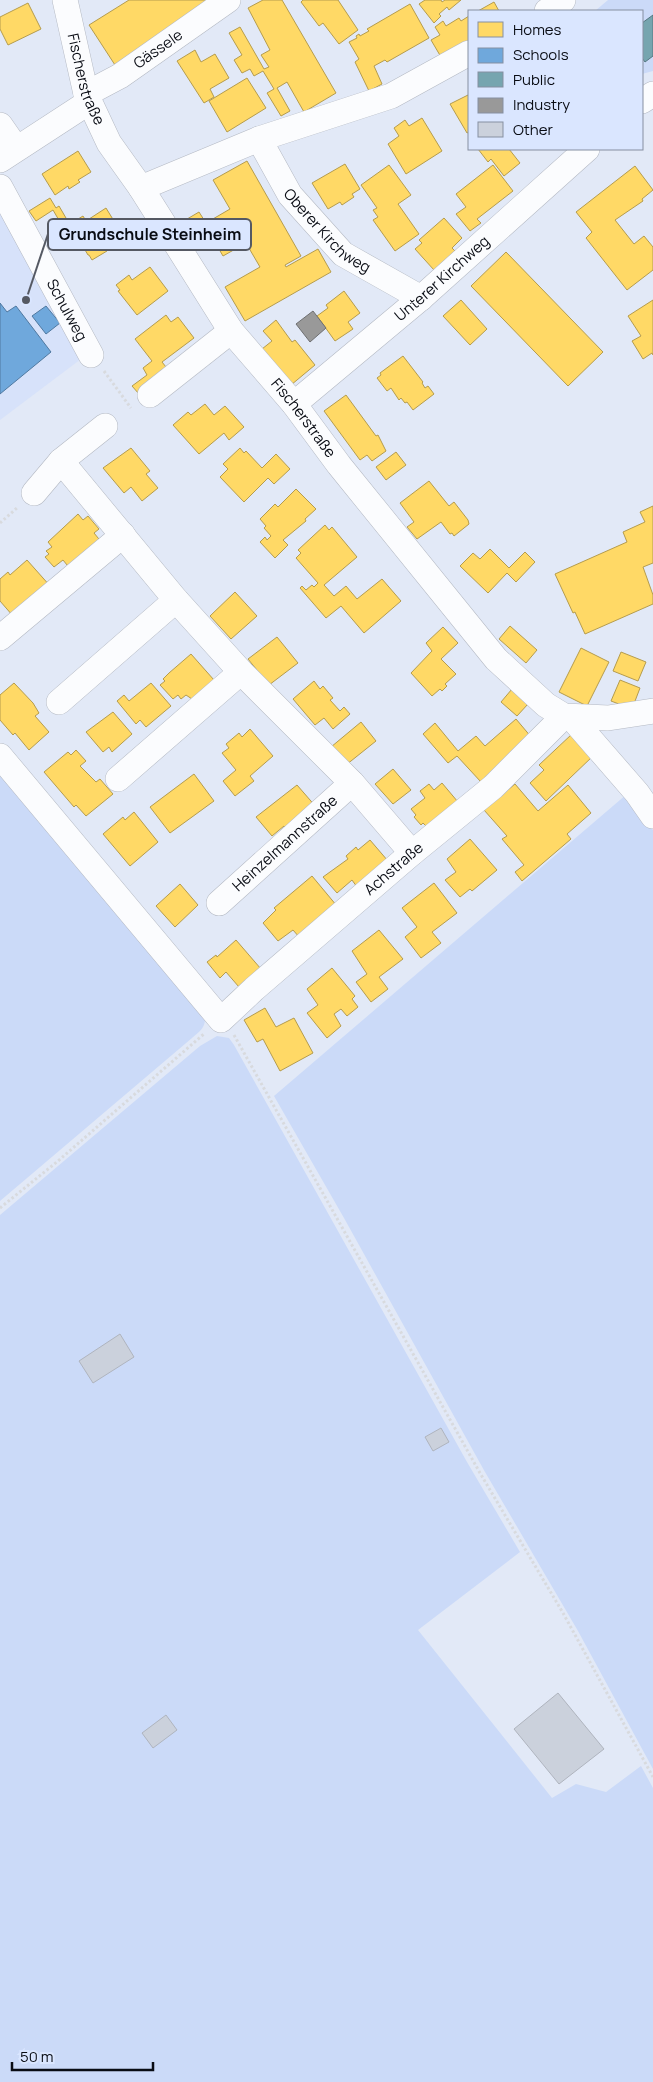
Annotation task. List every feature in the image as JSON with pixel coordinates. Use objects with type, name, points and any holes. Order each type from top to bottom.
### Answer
[{"type":"street","name":"Fischerstraße","points":[[65,0],[88,98],[109,143],[141,188],[232,331],[294,404],[339,465],[496,659],[546,705],[568,717],[637,793],[653,816]]},
{"type":"street","name":"Gässele","points":[[8,154],[228,0]]},
{"type":"street","points":[[548,10],[563,0]]},
{"type":"street","points":[[141,188],[259,139],[391,96],[468,54]]},
{"type":"street","points":[[0,125],[8,154]]},
{"type":"street","name":"Oberer Kirchweg","points":[[259,139],[290,195],[343,254],[421,298]]},
{"type":"street","name":"Unterer Kirchweg","points":[[294,404],[421,298],[586,150]]},
{"type":"street","name":"Schulweg","points":[[0,187],[91,355]]},
{"type":"street","points":[[141,402],[232,331]]},
{"type":"street","points":[[34,493],[60,462],[106,426]]},
{"type":"street","name":"Heinzelmannstraße","points":[[60,462],[124,535],[176,600],[241,672],[352,784],[412,854]]},
{"type":"street","points":[[0,638],[124,535]]},
{"type":"street","points":[[59,702],[176,600]]},
{"type":"street","points":[[118,779],[241,672]]},
{"type":"street","points":[[568,717],[608,718],[653,711]]},
{"type":"street","name":"Achstraße","points":[[221,1020],[254,989],[492,787],[568,717]]},
{"type":"street","points":[[0,756],[221,1020]]},
{"type":"street","name":"Heinzelmannstraße","points":[[219,903],[352,784]]},
{"type":"path","points":[[91,355],[141,402],[106,426]]},
{"type":"path","points":[[0,1208],[58,1161],[221,1020],[234,1035],[480,1473],[563,1613],[653,1777]]},
{"type":"shaded area","points":[[608,0],[653,0],[653,71],[643,74],[643,10],[596,10]]},
{"type":"shaded area","points":[[0,206],[85,356],[0,420]]},
{"type":"shaded area","points":[[0,766],[205,1019],[205,1022],[197,1034],[0,1201]]},
{"type":"shaded area","points":[[627,794],[653,830],[653,1769],[578,1631],[485,1472],[274,1096]]},
{"type":"shaded area","points":[[217,1036],[229,1038],[234,1045],[467,1462],[520,1552],[418,1630],[552,1798],[576,1784],[606,1792],[641,1766],[653,1788],[653,2082],[0,2082],[0,1215],[200,1046]]},
{"type":"building: Homes","points":[[129,0],[215,0],[115,65],[89,25]]},
{"type":"building: Homes","points":[[263,0],[282,0],[336,93],[304,112],[287,82],[277,88],[290,111],[281,116],[267,93],[274,89],[263,71],[254,76],[250,69],[242,73],[234,60],[242,55],[229,33],[240,27],[264,69],[269,67],[261,55],[270,50],[248,8]]},
{"type":"building: Homes","points":[[303,0],[338,0],[358,30],[339,44],[323,23],[319,26],[301,2]]},
{"type":"building: Homes","points":[[425,0],[441,0],[442,2],[445,0],[461,0],[449,10],[447,7],[439,14],[441,16],[434,23],[419,4]]},
{"type":"building: Homes","points":[[494,2],[498,10],[480,10]]},
{"type":"building: Homes","points":[[28,3],[41,29],[8,45],[0,29],[0,17]]},
{"type":"building: Homes","points":[[410,4],[429,38],[387,62],[385,60],[374,66],[382,84],[369,91],[355,62],[359,59],[349,42],[357,38],[356,36],[359,34],[360,36],[369,31],[367,29]]},
{"type":"building: Homes","points":[[468,17],[468,44],[441,57],[431,40],[440,35],[435,27],[443,21],[446,26],[459,18],[461,21]]},
{"type":"building: Homes","points":[[195,50],[201,62],[215,54],[229,78],[210,89],[214,97],[204,103],[177,61]]},
{"type":"building: Homes","points":[[247,78],[266,108],[227,132],[209,101]]},
{"type":"building: Homes","points":[[468,95],[468,132],[467,133],[450,104]]},
{"type":"building: Homes","points":[[422,118],[442,151],[406,174],[388,144],[399,136],[394,128],[405,120],[409,126]]},
{"type":"building: Homes","points":[[479,150],[510,150],[520,163],[504,176],[491,159],[488,162]]},
{"type":"building: Homes","points":[[78,151],[91,172],[78,180],[80,182],[69,189],[68,186],[55,195],[42,174]]},
{"type":"building: Homes","points":[[247,161],[301,256],[285,265],[286,267],[318,249],[331,272],[245,321],[225,287],[260,267],[246,243],[223,256],[212,237],[196,247],[182,222],[199,212],[206,223],[230,209],[213,180]]},
{"type":"building: Homes","points":[[345,164],[360,189],[352,194],[354,197],[342,205],[340,202],[328,209],[312,183]]},
{"type":"building: Homes","points":[[389,165],[411,195],[398,204],[419,234],[395,251],[373,220],[378,217],[373,210],[377,208],[361,185]]},
{"type":"building: Homes","points":[[493,165],[513,191],[477,219],[481,223],[470,231],[456,214],[466,207],[456,194]]},
{"type":"building: Homes","points":[[635,166],[653,190],[642,199],[643,201],[615,220],[634,244],[644,236],[653,247],[653,270],[627,290],[586,238],[592,232],[576,212]]},
{"type":"building: Homes","points":[[50,198],[56,208],[59,206],[66,218],[60,222],[53,210],[36,221],[29,211]]},
{"type":"building: Homes","points":[[106,208],[122,234],[104,245],[107,251],[92,260],[70,224],[83,216],[86,221]]},
{"type":"building: Homes","points":[[444,218],[462,238],[452,248],[455,251],[434,270],[415,249],[422,243],[419,240]]},
{"type":"building: Homes","points":[[506,252],[603,352],[568,386],[471,286]]},
{"type":"building: Homes","points":[[150,267],[168,291],[137,315],[118,291],[120,290],[116,285],[129,275],[132,280]]},
{"type":"building: Homes","points":[[344,291],[360,313],[348,322],[353,329],[335,341],[317,316],[328,308],[326,305]]},
{"type":"building: Homes","points":[[461,300],[487,329],[470,345],[443,316]]},
{"type":"building: Homes","points":[[653,300],[653,355],[652,353],[643,359],[632,341],[641,336],[628,316]]},
{"type":"building: Homes","points":[[166,315],[171,322],[178,317],[194,338],[162,362],[170,372],[139,394],[132,386],[147,375],[143,368],[152,361],[135,339]]},
{"type":"building: Homes","points":[[276,320],[292,342],[295,340],[315,365],[291,385],[262,349],[272,341],[263,331]]},
{"type":"building: Homes","points":[[403,356],[423,382],[425,388],[428,386],[434,394],[413,410],[407,402],[405,403],[401,398],[399,400],[391,388],[387,391],[377,378],[381,375],[380,373]]},
{"type":"building: Homes","points":[[346,395],[376,436],[378,435],[386,451],[372,461],[367,455],[360,460],[324,411]]},
{"type":"building: Homes","points":[[205,404],[214,415],[225,406],[244,427],[229,440],[224,433],[199,454],[173,425],[188,412],[191,415]]},
{"type":"building: Homes","points":[[131,448],[150,471],[146,474],[158,488],[142,501],[131,487],[124,493],[103,468]]},
{"type":"building: Homes","points":[[240,448],[244,453],[246,451],[262,468],[276,454],[290,469],[274,484],[268,478],[244,502],[220,477],[228,469],[223,464]]},
{"type":"building: Homes","points":[[396,452],[406,465],[386,480],[376,467]]},
{"type":"building: Homes","points":[[429,481],[449,506],[454,502],[468,520],[469,524],[454,536],[452,533],[450,534],[441,522],[417,539],[407,527],[414,522],[400,503]]},
{"type":"building: Homes","points":[[296,489],[316,509],[305,519],[306,521],[283,540],[288,545],[275,558],[260,542],[265,537],[267,540],[271,536],[264,528],[266,526],[260,519],[275,504],[278,507]]},
{"type":"building: Homes","points":[[653,506],[653,563],[643,567],[653,595],[653,604],[585,634],[555,574],[627,542],[623,532],[645,522],[640,512]]},
{"type":"building: Homes","points":[[78,514],[83,520],[88,516],[99,529],[94,533],[103,544],[72,571],[63,560],[54,567],[45,557],[49,554],[46,551],[52,547],[48,542]]},
{"type":"building: Homes","points":[[325,525],[329,530],[332,527],[357,557],[324,585],[334,596],[346,586],[357,599],[382,579],[401,601],[364,633],[341,606],[326,618],[300,588],[302,586],[306,590],[318,583],[296,558],[301,553],[298,550]]},
{"type":"building: Homes","points":[[490,549],[509,568],[525,552],[535,562],[516,582],[507,573],[488,593],[460,566],[473,553],[480,559]]},
{"type":"building: Homes","points":[[27,560],[51,587],[13,616],[0,601],[0,579],[8,572],[10,575]]},
{"type":"building: Homes","points":[[235,592],[257,616],[231,639],[210,616]]},
{"type":"building: Homes","points":[[510,626],[537,650],[526,663],[499,639]]},
{"type":"building: Homes","points":[[443,627],[458,643],[441,659],[456,674],[445,684],[447,686],[442,691],[440,689],[432,696],[411,673],[432,651],[426,643]]},
{"type":"building: Homes","points":[[277,637],[298,663],[269,685],[248,659]]},
{"type":"building: Homes","points":[[581,648],[609,662],[587,706],[559,692]]},
{"type":"building: Homes","points":[[621,652],[646,662],[638,681],[613,671]]},
{"type":"building: Homes","points":[[191,654],[214,680],[192,699],[186,695],[181,699],[178,695],[173,699],[160,685],[165,681],[163,679],[169,673]]},
{"type":"building: Homes","points":[[620,680],[640,688],[632,709],[611,701]]},
{"type":"building: Homes","points":[[314,681],[320,689],[323,686],[333,698],[330,700],[340,711],[344,707],[350,714],[333,729],[324,718],[315,725],[293,699]]},
{"type":"building: Homes","points":[[14,683],[33,703],[39,713],[35,716],[49,732],[29,750],[15,733],[13,735],[0,720],[0,695]]},
{"type":"building: Homes","points":[[151,683],[171,706],[146,727],[140,720],[136,724],[117,701],[124,695],[129,701]]},
{"type":"building: Homes","points":[[512,689],[528,704],[517,716],[501,702]]},
{"type":"building: Homes","points":[[113,712],[132,734],[112,752],[109,747],[103,752],[86,732]]},
{"type":"building: Homes","points":[[516,719],[532,738],[481,782],[457,756],[448,763],[423,734],[435,723],[458,751],[476,736],[485,746]]},
{"type":"building: Homes","points":[[361,722],[376,741],[346,765],[331,747]]},
{"type":"building: Homes","points":[[250,729],[273,756],[250,776],[254,781],[235,796],[223,781],[236,770],[222,753],[229,748],[226,744],[239,733],[242,737]]},
{"type":"building: Homes","points":[[572,734],[593,756],[546,801],[530,783],[544,770],[539,765]]},
{"type":"building: Homes","points":[[76,750],[86,761],[80,766],[96,782],[100,779],[113,794],[86,816],[76,805],[74,807],[44,772],[68,752],[71,755]]},
{"type":"building: Homes","points":[[393,769],[411,790],[393,804],[375,784]]},
{"type":"building: Homes","points":[[194,774],[214,801],[170,833],[150,807]]},
{"type":"building: Homes","points":[[442,783],[458,802],[428,828],[423,823],[421,825],[414,817],[416,815],[411,809],[425,798],[420,791],[429,784],[434,790]]},
{"type":"building: Homes","points":[[515,784],[538,811],[568,785],[591,813],[567,834],[571,839],[522,881],[515,872],[524,865],[502,839],[507,836],[484,810]]},
{"type":"building: Homes","points":[[297,785],[317,808],[290,832],[284,826],[272,836],[256,817]]},
{"type":"building: Homes","points":[[134,812],[158,842],[130,866],[103,834],[123,817],[125,820]]},
{"type":"building: Homes","points":[[470,839],[497,870],[472,891],[470,889],[460,897],[445,880],[456,872],[447,859]]},
{"type":"building: Homes","points":[[370,840],[388,861],[357,887],[352,880],[337,893],[323,877],[348,859],[346,856],[356,847],[358,850]]},
{"type":"building: Homes","points":[[312,876],[337,906],[300,938],[293,930],[278,941],[263,923],[276,910],[274,908]]},
{"type":"building: Homes","points":[[434,883],[457,913],[432,932],[441,943],[421,958],[405,937],[417,927],[402,908]]},
{"type":"building: Homes","points":[[180,884],[198,905],[175,927],[156,906]]},
{"type":"building: Homes","points":[[379,930],[403,959],[379,977],[388,989],[371,1002],[356,982],[367,974],[352,951]]},
{"type":"building: Homes","points":[[236,940],[261,969],[239,987],[226,972],[220,978],[207,962],[216,955],[217,957]]},
{"type":"building: Homes","points":[[332,968],[355,996],[352,999],[358,1007],[347,1016],[341,1009],[334,1014],[341,1026],[327,1038],[307,1013],[318,1005],[307,989]]},
{"type":"building: Homes","points":[[265,1008],[276,1027],[294,1018],[313,1053],[280,1071],[263,1039],[257,1042],[244,1020]]},
{"type":"building: Schools","points":[[0,303],[7,312],[16,306],[51,352],[0,394]]},
{"type":"building: Schools","points":[[46,306],[60,323],[46,334],[32,316]]},
{"type":"building: Public","points":[[653,15],[653,56],[645,62],[643,59],[643,22]]},
{"type":"building: Industry","points":[[313,311],[326,328],[310,342],[296,324]]},
{"type":"building: Other","points":[[120,1334],[134,1357],[93,1383],[79,1361]]},
{"type":"building: Other","points":[[441,1428],[449,1442],[433,1451],[425,1437]]},
{"type":"building: Other","points":[[558,1693],[604,1749],[559,1784],[514,1729]]},
{"type":"building: Other","points":[[166,1715],[177,1730],[153,1748],[142,1733]]},
{"type":"place","name":"Grundschule Steinheim","points":[[26,300]]}]
